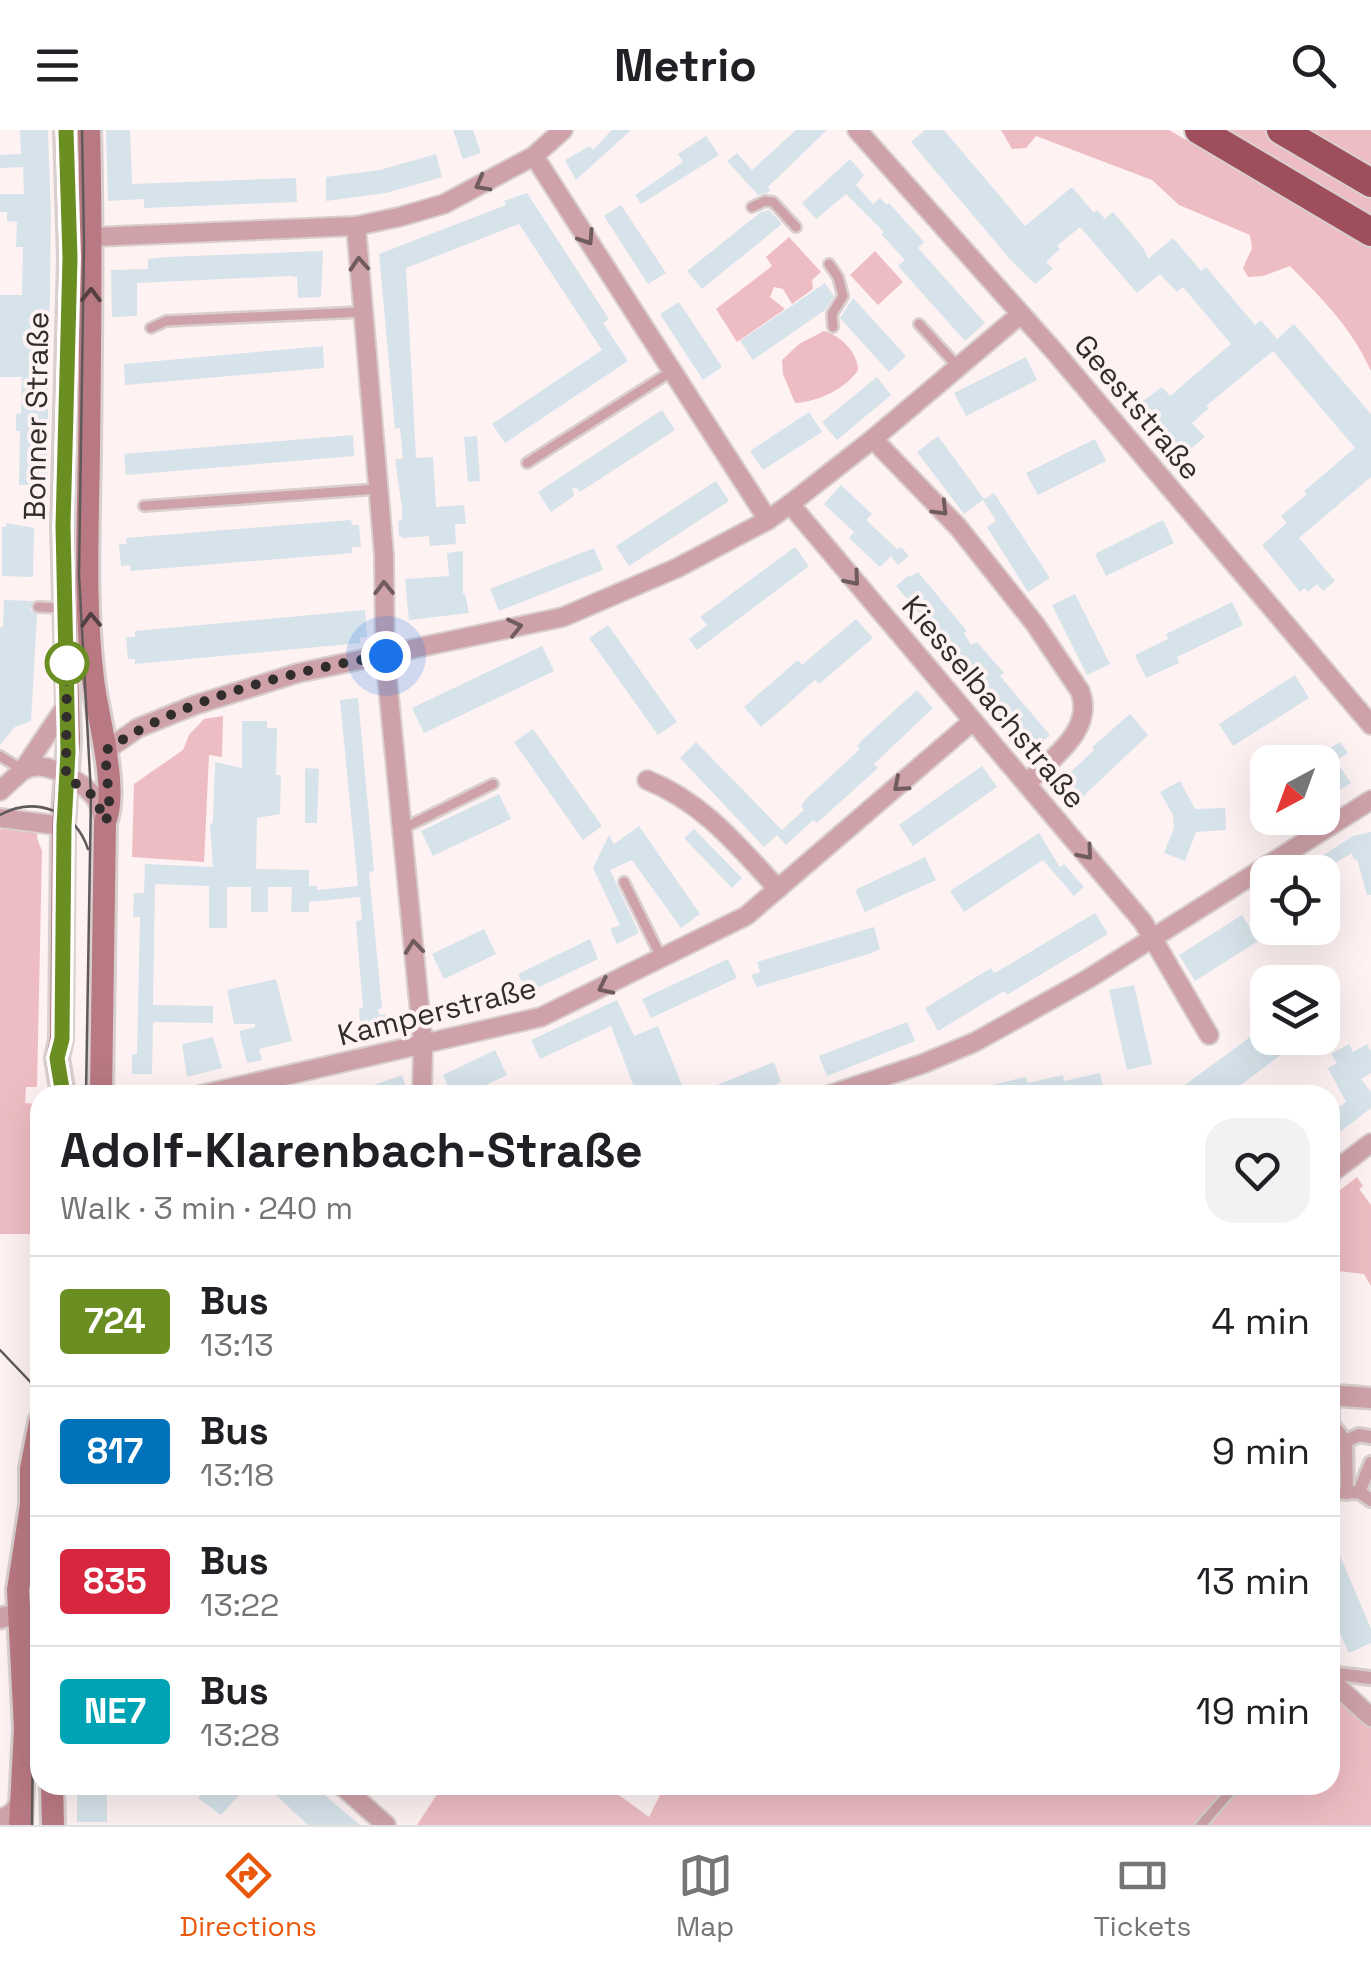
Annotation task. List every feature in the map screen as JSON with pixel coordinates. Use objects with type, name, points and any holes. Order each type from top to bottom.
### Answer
[{"type":"highway","points":[[1199,130],[1371,232]]},
{"type":"highway","points":[[1281,130],[1371,183]]},
{"type":"main road","name":"Bonner Straße","points":[[61,1085],[57,1058],[62,1039],[68,704],[63,526],[70,258],[66,130]]},
{"type":"main road","name":"Bonner Straße","points":[[89,130],[92,237],[88,530],[93,679],[110,812],[105,822],[101,1085]]},
{"type":"main road","points":[[62,1039],[66,1059],[78,1068],[96,1064],[102,1054]]},
{"type":"main road","points":[[20,1813],[25,1728],[19,1614],[21,1565],[30,1511]]},
{"type":"main road","points":[[52,1795],[53,1825]]},
{"type":"street","points":[[70,258],[92,237],[356,226],[444,204],[534,156],[563,130]]},
{"type":"street","name":"Geeststraße","points":[[857,130],[1021,314],[1371,724]]},
{"type":"street","points":[[534,156],[768,520]]},
{"type":"street","points":[[356,226],[384,555],[386,656],[423,1044],[422,1085]]},
{"type":"street","points":[[105,751],[138,728],[196,705],[298,673],[587,609],[677,568],[768,520],[790,504],[1021,314]]},
{"type":"street","points":[[874,438],[958,527],[1034,624],[1080,691],[1085,704],[1082,722],[1072,738],[1028,782]]},
{"type":"street","name":"Kiesselbachstraße","points":[[790,504],[1143,922],[1209,1036]]},
{"type":"street","points":[[0,791],[23,770],[68,704]]},
{"type":"street","name":"Kamperstraße","points":[[244,1085],[541,1017],[662,960],[728,927],[778,889],[973,721]]},
{"type":"street","points":[[23,770],[44,766],[66,777],[95,797],[105,822]]},
{"type":"street","points":[[647,780],[681,794],[704,811],[778,889]]},
{"type":"street","points":[[859,1085],[976,1042],[1088,979],[1371,800]]},
{"type":"street","points":[[0,818],[64,826]]},
{"type":"street","points":[[1340,1166],[1371,1143]]},
{"type":"street","points":[[1340,1396],[1371,1398]]},
{"type":"street","points":[[1340,1434],[1346,1441],[1359,1495]]},
{"type":"street","points":[[1346,1441],[1359,1434],[1371,1437]]},
{"type":"street","points":[[1359,1495],[1371,1463]]},
{"type":"street","points":[[1340,1676],[1371,1678]]},
{"type":"street","points":[[1340,1686],[1371,1718]]},
{"type":"street","points":[[352,1795],[386,1825]]},
{"type":"street","points":[[0,1818],[20,1813]]},
{"type":"lane","points":[[752,207],[768,200],[773,202],[796,227]]},
{"type":"lane","points":[[829,264],[838,277],[843,296],[830,317],[833,327]]},
{"type":"lane","points":[[151,328],[166,321],[363,312]]},
{"type":"lane","points":[[919,324],[958,367]]},
{"type":"lane","points":[[528,464],[672,370]]},
{"type":"lane","points":[[144,506],[378,490]]},
{"type":"lane","points":[[38,607],[65,608]]},
{"type":"lane","points":[[0,756],[23,770]]},
{"type":"lane","points":[[402,829],[493,784]]},
{"type":"lane","points":[[624,882],[662,960]]},
{"type":"lane","points":[[1201,1825],[1227,1795]]},
{"type":"shaded area","points":[[1001,130],[1169,130],[1371,248],[1371,371],[1325,302],[1290,266],[1248,277],[1243,268],[1252,248],[1250,235],[1179,205],[1152,180],[1036,136],[1026,148],[1012,149]]},
{"type":"shaded area","points":[[1213,130],[1268,130],[1371,194],[1371,224]]},
{"type":"shaded area","points":[[1312,130],[1371,130],[1371,165]]},
{"type":"shaded area","points":[[789,237],[821,272],[812,280],[813,289],[792,304],[783,289],[774,287],[770,297],[785,309],[737,342],[716,309],[772,266],[766,257]]},
{"type":"shaded area","points":[[875,251],[903,282],[878,305],[850,275]]},
{"type":"shaded area","points":[[824,331],[847,346],[858,370],[830,393],[795,403],[783,374],[782,360],[799,344]]},
{"type":"shaded area","points":[[223,716],[222,757],[209,755],[204,862],[132,857],[134,784],[183,750],[189,735],[204,719]]},
{"type":"shaded area","points":[[9,826],[38,827],[42,851],[37,1085],[26,1087],[25,1103],[30,1103],[30,1234],[0,1234],[0,830]]},
{"type":"shaded area","points":[[1357,1177],[1363,1186],[1359,1189],[1371,1205],[1371,1286],[1364,1274],[1340,1271],[1340,1190]]},
{"type":"shaded area","points":[[1340,1696],[1371,1725],[1371,1825],[417,1825],[436,1795],[619,1795],[649,1817],[660,1795],[1340,1795]]},
{"type":"building","points":[[20,130],[48,130],[51,213],[47,485],[19,485],[20,431],[16,431],[16,414],[21,413],[22,377],[0,377],[0,295],[22,295],[23,247],[16,247],[17,222],[7,221],[7,212],[0,212],[0,194],[24,194],[23,167],[0,168],[0,155],[21,154]]},
{"type":"building","points":[[106,130],[130,130],[132,184],[296,178],[297,202],[144,208],[144,199],[108,201]]},
{"type":"building","points":[[453,130],[473,130],[481,153],[463,159]]},
{"type":"building","points":[[612,130],[631,130],[576,180],[565,160],[590,146],[593,150]]},
{"type":"building","points":[[796,130],[827,130],[768,187],[767,193],[758,195],[727,161],[737,153],[752,170]]},
{"type":"building","points":[[925,130],[944,130],[1025,226],[1072,187],[1094,213],[1097,210],[1105,219],[1113,212],[1148,259],[1173,238],[1201,271],[1206,267],[1255,325],[1261,320],[1277,339],[1294,324],[1371,414],[1371,477],[1299,538],[1335,581],[1323,591],[1317,584],[1308,592],[1305,588],[1300,592],[1262,545],[1287,523],[1281,516],[1307,494],[1304,491],[1355,448],[1273,351],[1206,406],[1209,408],[1192,423],[1205,437],[1185,454],[1148,417],[1138,423],[1129,411],[1162,387],[1170,396],[1231,344],[1183,287],[1177,292],[1160,274],[1137,293],[1080,227],[1057,246],[1060,249],[1046,262],[1053,269],[1035,284],[911,142]]},
{"type":"building","points":[[706,136],[719,155],[641,204],[635,195],[683,162],[678,154]]},
{"type":"building","points":[[436,154],[442,177],[386,193],[326,201],[326,177],[380,170]]},
{"type":"building","points":[[850,159],[864,175],[856,185],[873,204],[868,209],[880,198],[889,203],[924,242],[918,248],[985,323],[965,341],[898,266],[905,260],[881,234],[884,232],[846,194],[816,219],[802,203]]},
{"type":"building","points":[[527,193],[609,319],[603,323],[628,361],[505,443],[492,424],[602,350],[519,224],[406,268],[416,458],[433,457],[436,507],[464,505],[466,524],[455,524],[456,544],[430,546],[429,536],[404,538],[399,536],[402,508],[395,459],[403,459],[400,428],[395,429],[379,254],[506,205],[504,201]]},
{"type":"building","points":[[621,205],[666,273],[648,284],[604,216]]},
{"type":"building","points":[[769,210],[782,224],[702,289],[687,271],[761,212]]},
{"type":"building","points":[[323,251],[321,297],[298,298],[297,277],[290,276],[137,283],[137,316],[112,317],[111,270],[148,269],[148,259],[167,257]]},
{"type":"building","points":[[825,283],[834,296],[825,310],[753,360],[740,341]]},
{"type":"building","points":[[853,298],[906,356],[889,372],[840,318]]},
{"type":"building","points":[[679,302],[722,367],[703,380],[660,314]]},
{"type":"building","points":[[323,346],[324,368],[125,385],[124,364]]},
{"type":"building","points":[[1026,357],[1037,380],[966,416],[954,393]]},
{"type":"building","points":[[877,377],[891,395],[837,440],[822,422]]},
{"type":"building","points":[[662,410],[675,430],[580,492],[576,487],[572,489],[574,496],[551,512],[538,492]]},
{"type":"building","points":[[809,412],[822,432],[763,470],[750,451]]},
{"type":"building","points":[[353,435],[354,456],[126,475],[124,454]]},
{"type":"building","points":[[477,436],[480,481],[468,482],[464,437]]},
{"type":"building","points":[[938,436],[984,499],[994,493],[1050,578],[1028,592],[987,527],[996,521],[983,500],[964,514],[917,452]]},
{"type":"building","points":[[1095,439],[1106,461],[1038,495],[1026,473]]},
{"type":"building","points":[[716,481],[729,501],[629,566],[616,546]]},
{"type":"building","points":[[841,485],[872,514],[866,520],[909,556],[898,565],[891,556],[880,567],[849,538],[854,532],[824,504]]},
{"type":"building","points":[[351,520],[352,525],[359,525],[361,547],[352,547],[352,553],[130,571],[130,565],[121,566],[119,544],[127,544],[126,538]]},
{"type":"building","points":[[1163,520],[1174,543],[1106,576],[1095,554]]},
{"type":"building","points":[[6,523],[34,528],[33,577],[2,576],[2,527]]},
{"type":"building","points":[[795,547],[809,566],[697,650],[689,639],[707,625],[700,617]]},
{"type":"building","points":[[594,548],[603,570],[499,611],[490,589]]},
{"type":"building","points":[[463,551],[463,594],[469,613],[409,620],[405,579],[449,576],[447,553]]},
{"type":"building","points":[[918,572],[967,631],[964,633],[971,645],[977,642],[1050,735],[1031,752],[980,692],[984,689],[896,586]]},
{"type":"building","points":[[1075,594],[1110,664],[1087,675],[1052,605]]},
{"type":"building","points":[[4,600],[33,601],[30,610],[37,615],[31,721],[15,727],[0,745],[0,627]]},
{"type":"building","points":[[1232,602],[1243,625],[1177,657],[1179,663],[1146,678],[1135,655],[1168,639],[1166,634]]},
{"type":"building","points":[[365,610],[367,637],[360,637],[360,643],[135,664],[135,659],[128,659],[126,637],[135,637],[135,631]]},
{"type":"building","points":[[856,619],[873,638],[819,684],[815,680],[761,727],[744,707],[798,660],[802,665]]},
{"type":"building","points":[[608,625],[677,722],[658,735],[589,638]]},
{"type":"building","points":[[542,646],[554,671],[424,733],[412,708]]},
{"type":"building","points":[[1295,675],[1309,698],[1233,746],[1219,724]]},
{"type":"building","points":[[917,690],[933,708],[874,764],[878,768],[817,823],[813,820],[786,845],[777,835],[764,847],[680,758],[696,742],[782,830],[804,810],[801,806],[806,799],[860,749],[857,746],[862,740]]},
{"type":"building","points":[[358,698],[374,871],[369,872],[382,1008],[378,1010],[379,1015],[385,1014],[386,1031],[361,1036],[359,1009],[363,1008],[356,921],[362,920],[360,897],[309,902],[309,912],[291,912],[292,887],[268,887],[268,912],[251,912],[251,887],[227,887],[227,928],[209,928],[209,886],[155,884],[153,1005],[213,1006],[213,1023],[153,1022],[152,1074],[132,1074],[132,1054],[137,1054],[140,917],[133,917],[134,893],[144,893],[145,864],[213,867],[210,824],[215,762],[242,768],[242,721],[267,721],[267,728],[277,728],[280,814],[257,818],[256,869],[309,870],[309,886],[317,886],[317,890],[358,886],[340,700]]},
{"type":"building","points":[[1130,714],[1148,735],[1075,804],[1058,784]]},
{"type":"building","points":[[533,729],[602,826],[583,840],[514,742]]},
{"type":"building","points":[[1340,742],[1348,753],[1340,758],[1340,745],[1335,745]]},
{"type":"building","points":[[982,766],[997,787],[913,846],[899,825]]},
{"type":"building","points":[[1340,767],[1351,783],[1340,790]]},
{"type":"building","points":[[305,768],[319,769],[317,823],[305,823]]},
{"type":"building","points":[[1180,781],[1195,809],[1225,808],[1226,830],[1196,832],[1185,861],[1164,853],[1174,828],[1173,815],[1160,792]]},
{"type":"building","points":[[499,794],[511,819],[433,856],[421,831]]},
{"type":"building","points":[[639,826],[700,914],[681,928],[632,860],[610,870],[639,933],[617,944],[610,929],[620,925],[593,868],[609,835],[614,844]]},
{"type":"building","points":[[694,829],[742,878],[732,888],[684,838]]},
{"type":"building","points":[[1371,832],[1371,895],[1367,895],[1352,853],[1340,860],[1340,855],[1324,855],[1353,836]]},
{"type":"building","points":[[1039,833],[1060,867],[1064,864],[1084,887],[1074,896],[1043,860],[964,912],[950,891]]},
{"type":"building","points":[[925,857],[936,880],[865,912],[855,890]]},
{"type":"building","points":[[1095,913],[1108,934],[938,1031],[925,1008],[991,968],[994,973],[1012,963]]},
{"type":"building","points":[[1242,915],[1250,928],[1252,945],[1195,981],[1179,955]]},
{"type":"building","points":[[874,927],[880,949],[872,953],[757,987],[751,975],[760,972],[757,962]]},
{"type":"building","points":[[484,929],[496,954],[444,979],[432,954]]},
{"type":"building","points":[[590,939],[598,959],[527,993],[518,974]]},
{"type":"building","points":[[728,959],[737,978],[651,1018],[642,999]]},
{"type":"building","points":[[276,979],[292,1041],[259,1049],[262,1060],[247,1063],[239,1031],[255,1024],[234,1024],[227,990]]},
{"type":"building","points":[[1134,985],[1152,1064],[1127,1070],[1109,990]]},
{"type":"building","points":[[497,989],[500,1001],[447,1013],[444,1001]]},
{"type":"building","points":[[617,1000],[634,1036],[658,1026],[682,1085],[633,1085],[611,1026],[540,1059],[531,1040]]},
{"type":"building","points":[[907,1022],[915,1041],[827,1076],[819,1056]]},
{"type":"building","points":[[213,1037],[222,1068],[187,1077],[182,1044]]},
{"type":"building","points":[[1250,1037],[1250,1055],[1281,1055],[1241,1085],[1185,1085]]},
{"type":"building","points":[[1349,1044],[1353,1052],[1367,1044],[1371,1051],[1371,1073],[1361,1079],[1371,1092],[1371,1108],[1340,1132],[1340,1106],[1346,1102],[1328,1068],[1337,1063],[1332,1055],[1340,1055],[1340,1049]]},
{"type":"building","points":[[495,1050],[507,1075],[486,1085],[448,1085],[443,1075]]},
{"type":"building","points":[[774,1062],[781,1082],[774,1085],[717,1085]]},
{"type":"building","points":[[1100,1073],[1103,1085],[992,1085],[1026,1077],[1027,1083],[1063,1075],[1064,1081]]},
{"type":"building","points":[[402,1075],[406,1085],[374,1085]]},
{"type":"building","points":[[1340,1556],[1371,1629],[1371,1643],[1349,1653],[1340,1634]]},
{"type":"building","points":[[77,1795],[107,1795],[107,1822],[77,1822]]},
{"type":"building","points":[[200,1795],[239,1795],[221,1815],[198,1798]]},
{"type":"building","points":[[276,1795],[325,1795],[360,1825],[308,1825]]},
{"type":"tram line","points":[[82,130],[79,575],[91,794],[86,1085]]},
{"type":"tram line","points":[[0,815],[27,807],[52,810],[74,825],[88,849]]},
{"type":"tram line","points":[[0,1350],[30,1382]]},
{"type":"tram line","points":[[32,1795],[32,1825]]},
{"type":"bus line","name":"724","points":[[63,1085],[57,1052],[62,1039],[68,752],[63,526],[70,258],[66,130]]},
{"type":"route","points":[[67,663],[66,777],[95,797],[105,822],[110,812],[105,751],[138,728],[298,673],[386,656]]}]
